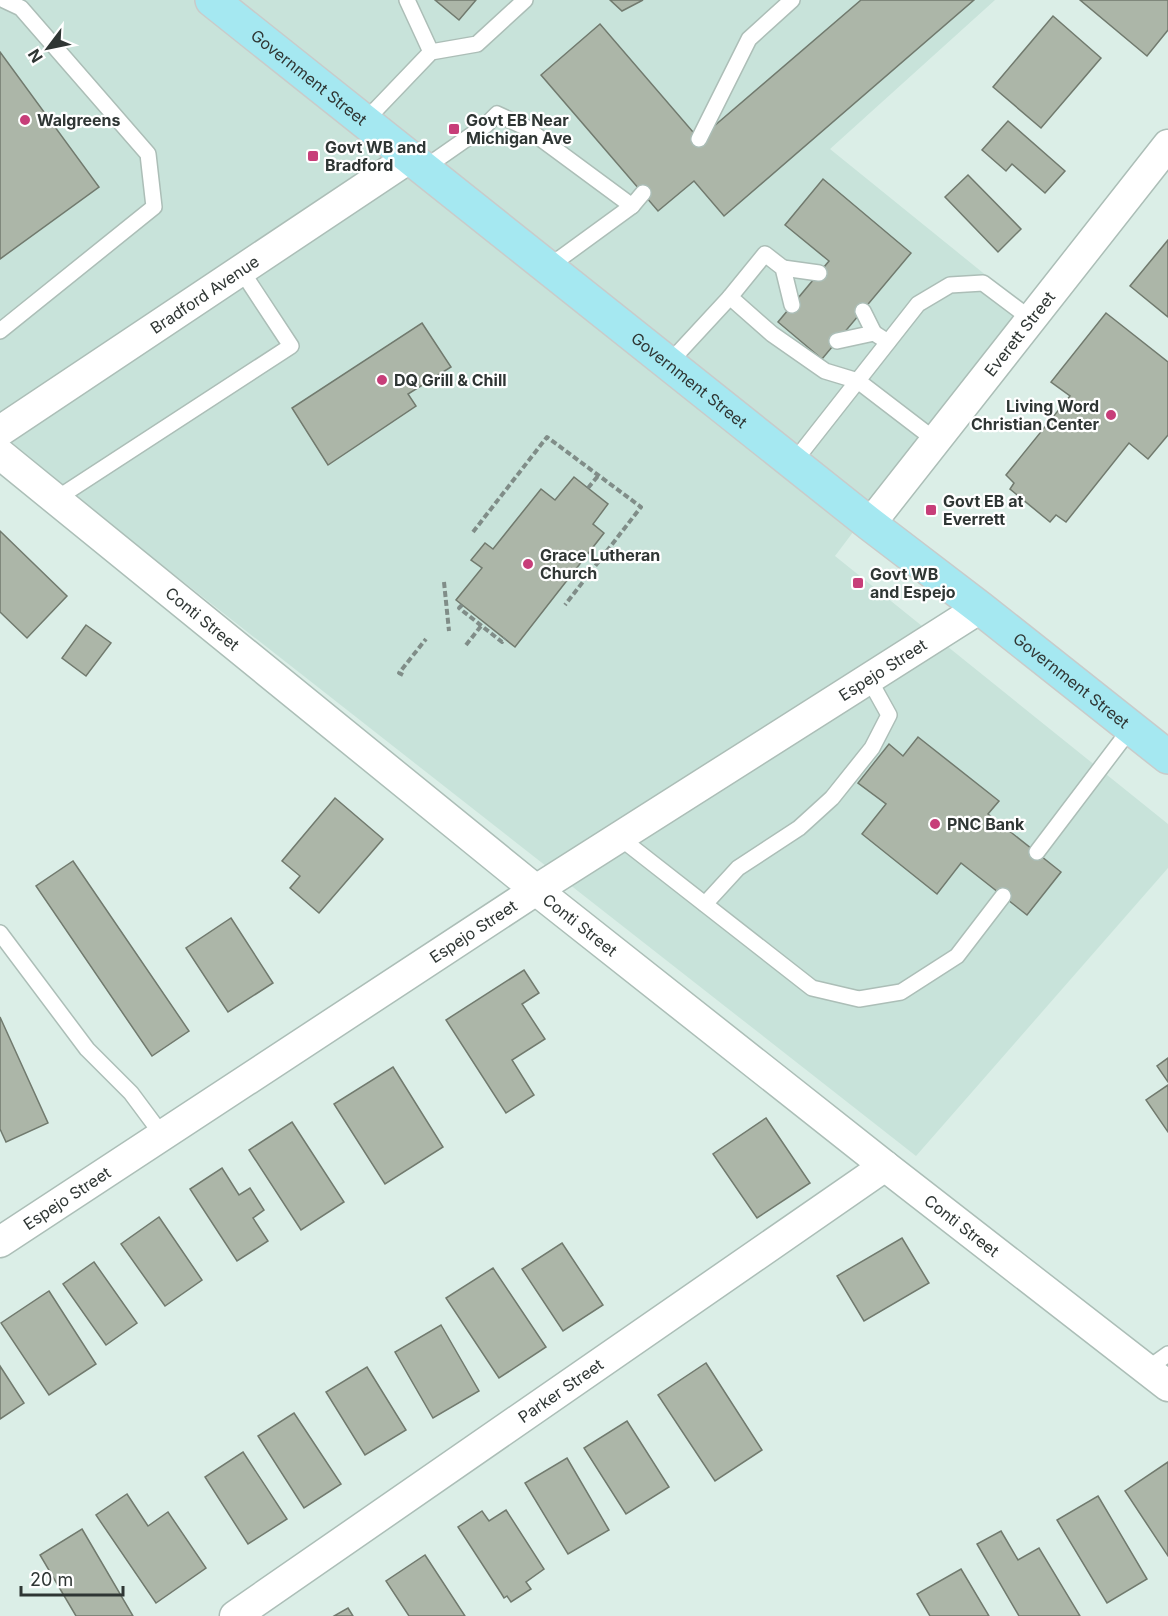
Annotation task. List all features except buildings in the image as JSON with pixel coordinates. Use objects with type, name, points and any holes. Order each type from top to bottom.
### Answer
[{"type":"main road","name":"Government Street","points":[[212,0],[870,524],[1168,757]]},
{"type":"street","name":"Everett Street","points":[[870,524],[1168,145]]},
{"type":"street","name":"Bradford Avenue","points":[[0,431],[242,270],[416,164]]},
{"type":"street","name":"Conti Street","points":[[0,454],[536,890],[885,1166],[1161,1370]]},
{"type":"street","name":"Espejo Street","points":[[0,1242],[536,890],[980,608]]},
{"type":"street","name":"Parker Street","points":[[235,1616],[885,1166]]},
{"type":"lane","points":[[0,332],[154,207],[148,154],[21,8],[4,0]]},
{"type":"lane","points":[[406,0],[431,52]]},
{"type":"lane","points":[[364,122],[431,52],[477,44],[525,0]]},
{"type":"lane","points":[[699,139],[749,39],[792,0]]},
{"type":"lane","points":[[416,164],[486,124],[497,114],[525,127],[632,206]]},
{"type":"lane","points":[[547,268],[632,206],[643,193]]},
{"type":"lane","points":[[668,364],[730,297],[765,254],[783,268],[819,273]]},
{"type":"lane","points":[[783,268],[792,305]]},
{"type":"lane","points":[[56,500],[291,346],[242,270]]},
{"type":"lane","points":[[794,463],[918,304],[950,285],[983,283],[1031,319]]},
{"type":"lane","points":[[730,297],[772,334],[825,371],[858,381],[935,440]]},
{"type":"lane","points":[[863,311],[874,333],[888,342]]},
{"type":"lane","points":[[837,341],[874,333]]},
{"type":"lane","points":[[705,904],[738,868],[798,828],[832,798],[872,748],[889,715],[869,679]]},
{"type":"lane","points":[[1036,852],[1131,728]]},
{"type":"lane","points":[[619,837],[812,988],[859,999],[901,992],[957,956],[1003,896]]},
{"type":"lane","points":[[0,933],[87,1049],[130,1092],[163,1136]]},
{"type":"path","points":[[473,532],[547,437],[641,507],[565,605]]},
{"type":"path","points":[[588,488],[598,476]]},
{"type":"path","points":[[444,582],[449,631]]},
{"type":"path","points":[[462,605],[459,608],[481,626],[502,642],[505,639]]},
{"type":"path","points":[[466,645],[481,626]]},
{"type":"path","points":[[403,675],[399,673],[426,639]]},
{"type":"shaded area","points":[[0,0],[995,0],[830,149],[1024,306],[835,556],[1168,824],[1168,868],[916,1156],[0,438]]},
{"type":"place","name":"Walgreens","points":[[25,120]]},
{"type":"place","name":"Govt EB Near Michigan Ave","points":[[454,129]]},
{"type":"place","name":"Govt WB and Bradford","points":[[313,156]]},
{"type":"place","name":"DQ Grill & Chill","points":[[382,380]]},
{"type":"place","name":"Living Word Christian Center","points":[[1111,415]]},
{"type":"place","name":"Govt EB at Everrett","points":[[931,510]]},
{"type":"place","name":"Grace Lutheran Church","points":[[528,564]]},
{"type":"place","name":"Govt WB and Espejo","points":[[858,583]]},
{"type":"place","name":"PNC Bank","points":[[935,824]]}]
